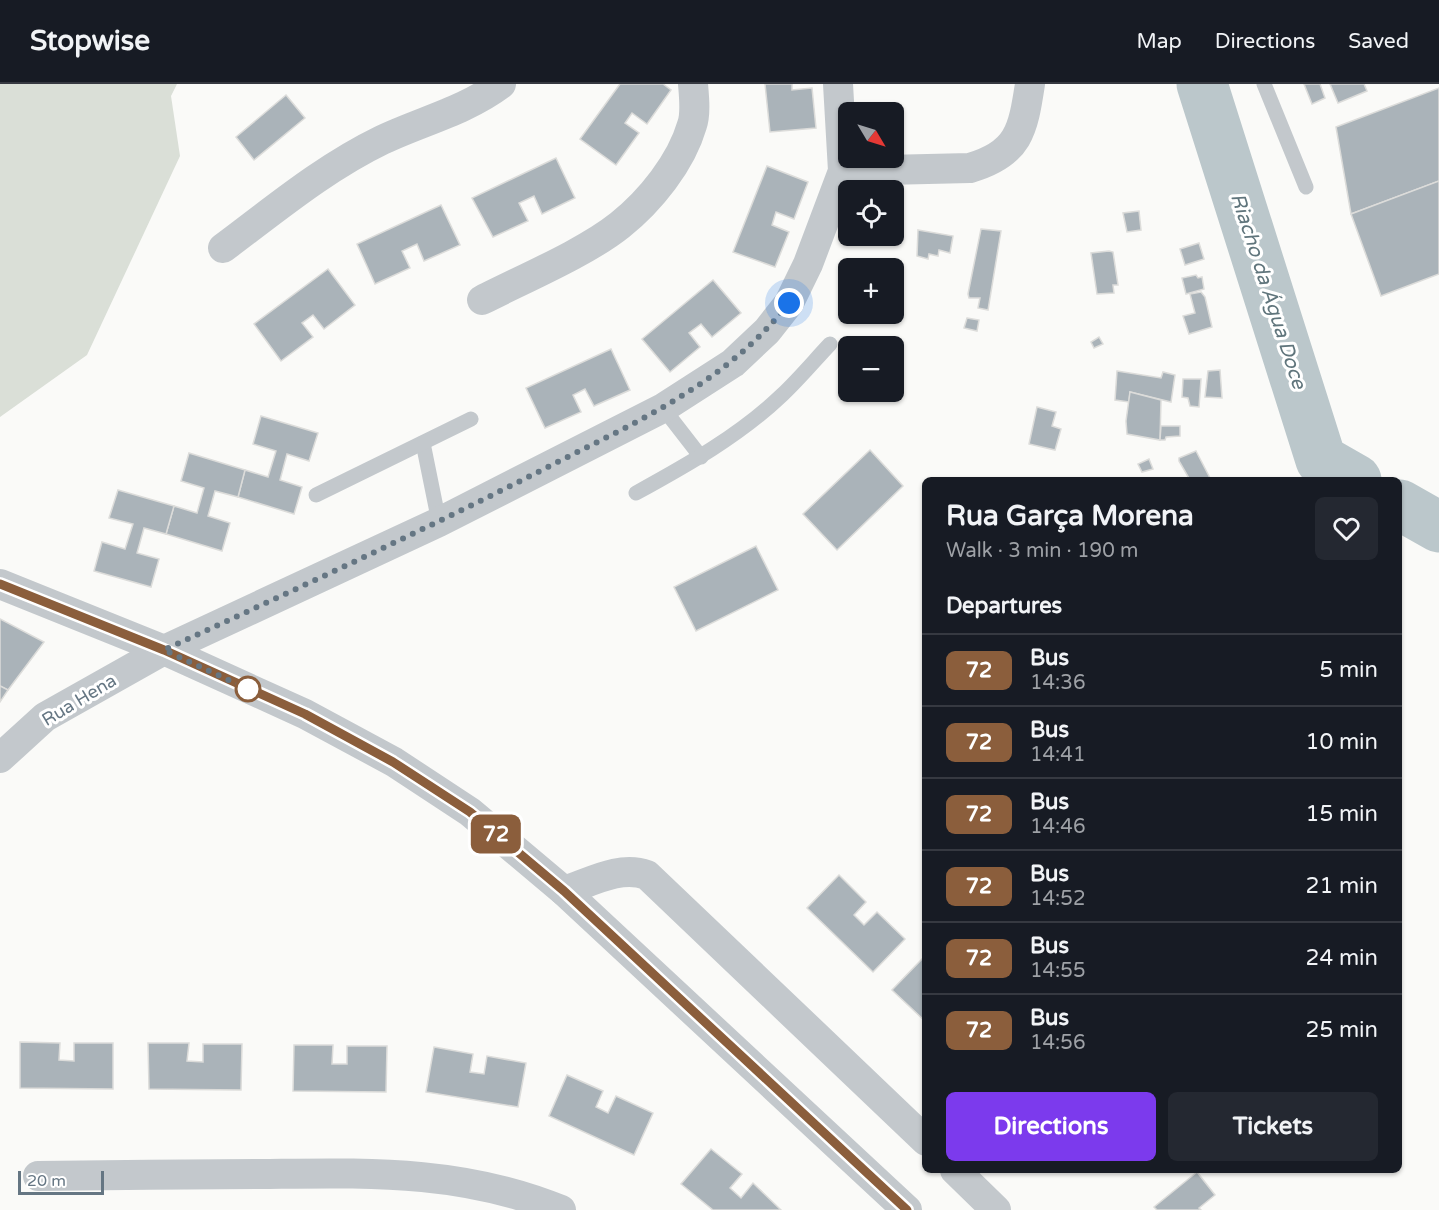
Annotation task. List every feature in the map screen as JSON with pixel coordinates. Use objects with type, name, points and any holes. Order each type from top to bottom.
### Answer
[{"type":"street","points":[[223,248],[314,180],[339,165],[381,141],[469,105],[501,84]]},
{"type":"street","points":[[482,300],[588,245],[619,226],[648,198],[679,156],[693,124],[693,84]]},
{"type":"street","points":[[838,84],[843,171],[970,168],[990,162],[1005,153],[1016,139],[1025,120],[1030,84]]},
{"type":"street","name":"Rua Hena","points":[[0,758],[45,717],[164,650],[439,522],[663,408],[733,363],[767,331],[789,303],[808,264],[843,171]]},
{"type":"street","points":[[0,584],[164,650],[305,714],[393,762],[470,812],[564,891],[907,1210]]},
{"type":"street","points":[[564,891],[620,871],[635,870],[648,875],[922,1137]]},
{"type":"street","points":[[38,1176],[360,1173],[429,1176],[536,1200],[561,1210]]},
{"type":"street","points":[[958,1173],[996,1210]]},
{"type":"lane","points":[[1263,84],[1306,187]]},
{"type":"lane","points":[[636,493],[701,457],[782,396],[830,344]]},
{"type":"lane","points":[[663,408],[701,457]]},
{"type":"lane","points":[[316,495],[471,419]]},
{"type":"lane","points":[[423,443],[439,522]]},
{"type":"shaded area","points":[[0,84],[177,84],[171,96],[180,156],[87,355],[0,417]]},
{"type":"building","points":[[620,84],[663,84],[671,90],[647,124],[632,113],[625,123],[639,133],[616,165],[580,139]]},
{"type":"building","points":[[765,84],[792,84],[792,90],[812,88],[816,128],[770,132]]},
{"type":"building","points":[[1304,84],[1320,84],[1325,98],[1312,104]]},
{"type":"building","points":[[1330,84],[1364,84],[1367,91],[1338,103]]},
{"type":"building","points":[[1439,88],[1439,181],[1351,214],[1336,127]]},
{"type":"building","points":[[286,95],[305,118],[254,160],[236,137]]},
{"type":"building","points":[[556,158],[575,198],[542,214],[534,196],[519,203],[528,221],[493,237],[472,198]]},
{"type":"building","points":[[767,166],[808,182],[794,219],[776,212],[772,225],[789,232],[775,267],[733,252]]},
{"type":"building","points":[[1439,181],[1439,274],[1381,296],[1351,214]]},
{"type":"building","points":[[441,205],[460,245],[424,261],[417,244],[402,251],[410,268],[375,284],[357,244]]},
{"type":"building","points":[[1139,211],[1141,230],[1127,232],[1123,213]]},
{"type":"building","points":[[981,229],[1001,231],[988,310],[978,308],[980,298],[969,298],[968,294]]},
{"type":"building","points":[[918,230],[953,236],[950,253],[939,250],[938,256],[929,254],[928,259],[917,256]]},
{"type":"building","points":[[1199,243],[1204,259],[1185,265],[1180,249]]},
{"type":"building","points":[[1113,252],[1118,285],[1113,285],[1114,293],[1097,294],[1091,253]]},
{"type":"building","points":[[328,269],[355,305],[324,329],[313,315],[302,323],[313,337],[281,361],[254,324]]},
{"type":"building","points":[[1196,275],[1198,278],[1202,277],[1204,289],[1186,294],[1182,278]]},
{"type":"building","points":[[713,280],[741,313],[712,337],[701,324],[689,333],[700,347],[670,372],[642,339]]},
{"type":"building","points":[[1201,292],[1205,297],[1212,327],[1189,334],[1183,316],[1195,313],[1190,294]]},
{"type":"building","points":[[967,318],[979,320],[977,331],[964,328]]},
{"type":"building","points":[[1099,337],[1103,344],[1094,348],[1091,342]]},
{"type":"building","points":[[611,349],[630,390],[594,406],[585,389],[573,395],[581,412],[545,428],[526,388]]},
{"type":"building","points":[[1220,370],[1222,398],[1205,397],[1208,371]]},
{"type":"building","points":[[1117,371],[1161,378],[1163,372],[1175,375],[1171,402],[1130,392],[1129,402],[1115,400]]},
{"type":"building","points":[[1183,379],[1201,379],[1199,407],[1190,406],[1188,398],[1182,397]]},
{"type":"building","points":[[1130,392],[1161,400],[1160,440],[1127,434],[1126,421]]},
{"type":"building","points":[[1037,407],[1056,412],[1052,426],[1061,429],[1055,450],[1029,444]]},
{"type":"building","points":[[261,416],[318,433],[309,461],[287,454],[280,480],[302,487],[294,514],[238,497],[245,470],[268,477],[276,451],[253,444]]},
{"type":"building","points":[[1161,426],[1180,426],[1180,436],[1160,440]]},
{"type":"building","points":[[870,450],[903,486],[837,550],[803,514]]},
{"type":"building","points":[[1196,451],[1209,477],[1188,477],[1179,458]]},
{"type":"building","points":[[189,453],[245,470],[238,497],[215,491],[208,516],[230,523],[222,551],[166,534],[174,506],[197,513],[204,488],[181,481]]},
{"type":"building","points":[[1149,459],[1153,469],[1142,472],[1138,464]]},
{"type":"building","points":[[118,490],[174,506],[166,534],[144,528],[137,553],[159,559],[151,587],[94,571],[102,542],[125,549],[133,524],[109,518]]},
{"type":"building","points":[[756,546],[778,590],[696,631],[674,587]]},
{"type":"building","points":[[0,619],[44,642],[8,690],[0,686]]},
{"type":"building","points":[[0,686],[8,690],[0,702]]},
{"type":"building","points":[[839,875],[866,902],[854,915],[864,925],[877,912],[905,939],[873,972],[807,908]]},
{"type":"building","points":[[922,959],[922,1018],[892,990]]},
{"type":"building","points":[[20,1042],[60,1043],[59,1060],[74,1061],[74,1043],[113,1043],[113,1089],[20,1088]]},
{"type":"building","points":[[148,1043],[189,1043],[187,1061],[203,1062],[203,1044],[242,1044],[241,1090],[149,1089]]},
{"type":"building","points":[[294,1045],[333,1045],[332,1064],[347,1064],[347,1046],[387,1046],[386,1092],[293,1091]]},
{"type":"building","points":[[434,1047],[473,1054],[470,1072],[484,1074],[487,1056],[526,1063],[518,1107],[426,1092]]},
{"type":"building","points":[[567,1075],[603,1091],[596,1107],[608,1113],[616,1096],[653,1113],[634,1155],[549,1116]]},
{"type":"building","points":[[711,1149],[742,1174],[730,1188],[741,1198],[753,1183],[781,1210],[713,1210],[681,1184]]},
{"type":"building","points":[[1196,1173],[1215,1195],[1199,1208],[1201,1210],[1157,1210],[1154,1207]]},
{"type":"waterway","name":"Riacho da Água Doce","points":[[1202,84],[1321,460],[1351,477]]},
{"type":"waterway","name":"Riacho da Água Doce","points":[[1402,506],[1439,527]]},
{"type":"bus line","name":"72","points":[[0,584],[164,650],[305,714],[393,762],[470,812],[564,891],[907,1210]]},
{"type":"route","points":[[248,689],[164,650],[439,522],[663,408],[733,363],[767,331],[789,303]]}]
